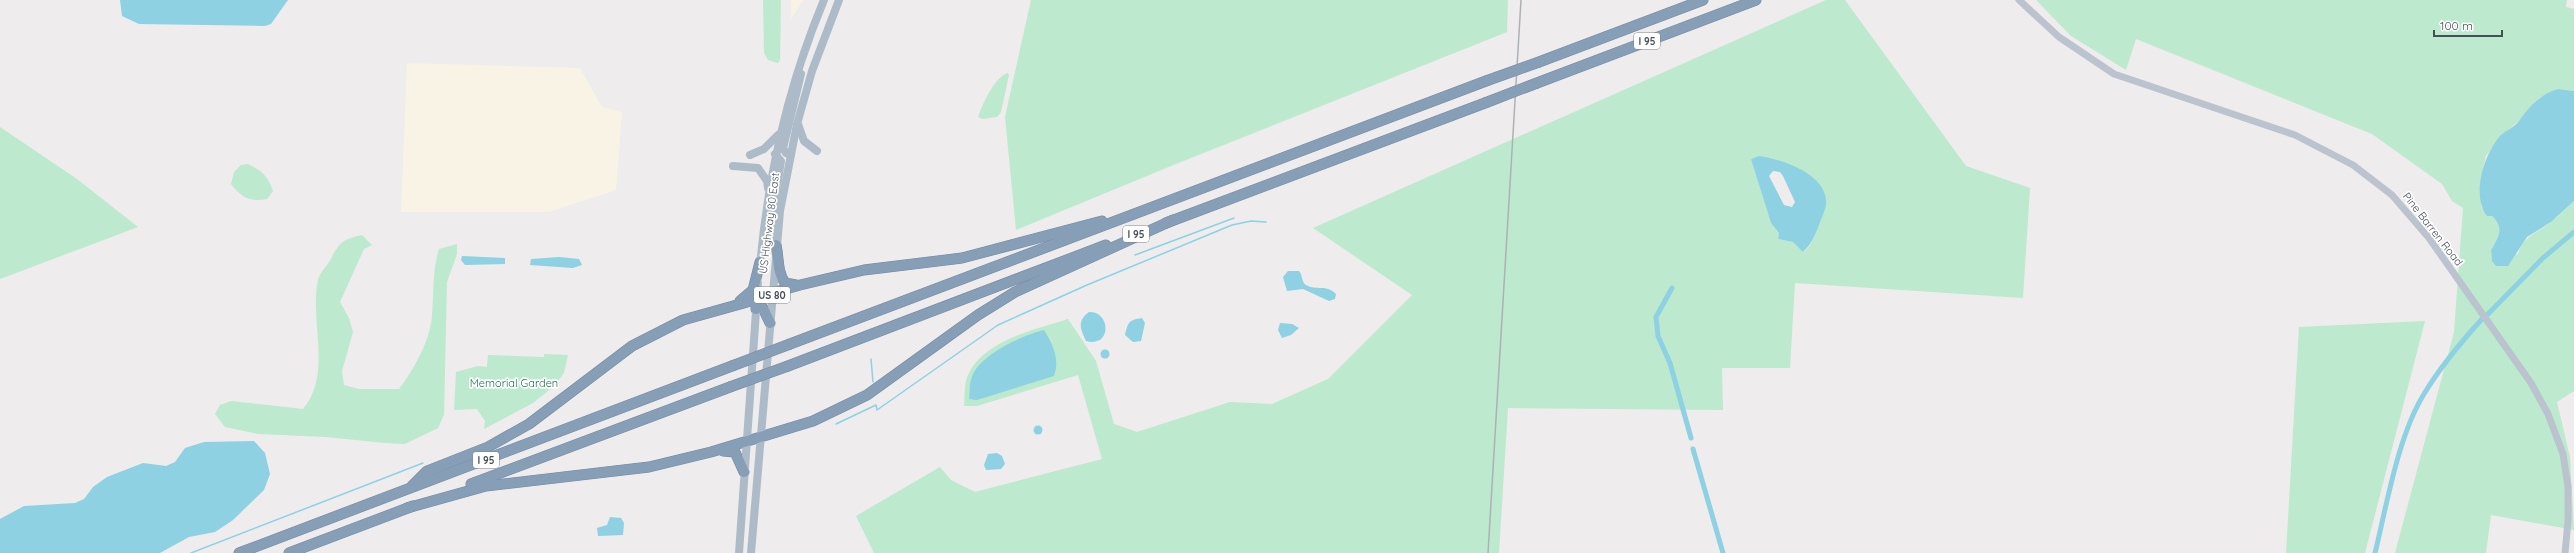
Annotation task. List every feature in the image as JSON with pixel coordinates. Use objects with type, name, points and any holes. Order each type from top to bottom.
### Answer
[{"type":"highway","name":"I 95","points":[[239,553],[1703,0]]},
{"type":"highway","name":"I 95","points":[[289,553],[1756,0]]},
{"type":"highway","points":[[757,305],[763,298],[772,293],[800,285],[864,270],[962,258],[1141,212]]},
{"type":"highway","points":[[407,508],[486,486],[619,472],[711,452],[787,430],[839,410],[867,395],[978,315],[1015,292],[1173,220]]},
{"type":"highway","points":[[776,245],[779,272],[785,283],[800,285]]},
{"type":"highway","points":[[407,490],[427,471],[488,447],[528,424],[632,346],[683,320],[733,305],[746,298],[754,290],[760,262]]},
{"type":"highway","points":[[733,305],[757,305],[766,311],[770,322]]},
{"type":"highway","points":[[711,452],[730,450],[736,452],[744,472]]},
{"type":"main road","name":"US Highway 80 East","points":[[739,553],[760,262],[768,193],[775,154],[788,101],[806,45],[824,0]]},
{"type":"main road","name":"US Highway 80 East","points":[[751,553],[762,436],[776,245],[790,155],[797,122],[812,71],[839,0]]},
{"type":"main road","name":"Pine Barren Road","points":[[2019,0],[2059,37],[2114,74],[2295,135],[2353,165],[2392,195],[2442,257],[2531,383],[2548,414],[2563,454],[2568,487],[2568,521],[2565,553]]},
{"type":"main road","points":[[790,155],[786,153],[783,148],[806,45]]},
{"type":"main road","points":[[797,122],[804,141],[818,151]]},
{"type":"main road","points":[[750,155],[770,144],[780,133]]},
{"type":"main road","points":[[774,268],[772,222],[781,161],[775,154]]},
{"type":"main road","points":[[732,166],[758,168],[767,181],[768,193]]},
{"type":"shaded area","points":[[791,0],[803,0],[791,19]]},
{"type":"shaded area","points":[[407,63],[580,68],[602,107],[622,112],[616,190],[549,212],[401,212]]},
{"type":"green space","points":[[763,0],[781,0],[780,60],[778,63],[768,60],[764,53]]},
{"type":"green space","points":[[1031,0],[1508,0],[1507,32],[1171,166],[1016,230],[1005,117]]},
{"type":"green space","points":[[1826,0],[1845,0],[1966,166],[2030,188],[2023,298],[1795,283],[1790,368],[1722,368],[1723,410],[1508,408],[1499,553],[874,553],[856,516],[940,467],[951,480],[975,492],[1102,459],[1078,375],[977,406],[964,406],[967,378],[975,363],[998,345],[1026,332],[1068,319],[1096,361],[1114,424],[1137,432],[1230,402],[1272,404],[1328,379],[1412,295],[1313,228]],"holes":[[[1751,158],[1821,188],[1820,214],[1817,231],[1810,246],[1804,252],[1793,242],[1778,239],[1779,233],[1771,223]]]},
{"type":"green space","points":[[2036,0],[2567,0],[2566,7],[2574,9],[2574,91],[2558,89],[2539,98],[2519,121],[2499,138],[2486,156],[2481,178],[2481,206],[2487,216],[2492,216],[2496,220],[2499,229],[2498,237],[2491,250],[2492,261],[2518,254],[2523,243],[2527,239],[2554,220],[2574,201],[2574,391],[2557,402],[2570,457],[2574,530],[2491,515],[2486,553],[2395,553],[2454,332],[2463,208],[2452,201],[2442,184],[2372,134],[2136,39],[2126,70],[2071,36]]},
{"type":"green space","points":[[1008,73],[1009,75],[1001,112],[997,117],[982,119],[978,117],[986,99],[998,79]]},
{"type":"green space","points":[[0,127],[77,179],[138,227],[0,279]]},
{"type":"green space","points":[[248,164],[261,172],[269,181],[273,191],[267,199],[256,200],[247,198],[239,193],[231,184],[234,172],[241,165]]},
{"type":"green space","points":[[362,235],[372,245],[364,249],[340,302],[349,318],[353,332],[342,371],[344,385],[359,389],[399,389],[405,381],[416,364],[425,345],[431,325],[434,274],[439,249],[457,244],[457,254],[447,282],[444,415],[438,428],[405,444],[326,437],[258,434],[225,427],[215,414],[220,405],[231,401],[303,409],[312,395],[317,379],[319,363],[316,312],[318,280],[338,246],[349,239]]},
{"type":"green space","points":[[2425,321],[2365,553],[2286,553],[2299,327]]},
{"type":"green space","name":"Memorial Garden","points":[[544,354],[568,355],[564,373],[554,386],[533,403],[484,429],[485,421],[477,409],[454,410],[456,372],[478,366],[487,367],[488,355],[544,357]]},
{"type":"water","points":[[120,0],[288,0],[271,24],[265,26],[139,24],[122,16]]},
{"type":"water","points":[[2558,89],[2574,91],[2574,201],[2551,222],[2527,237],[2508,266],[2496,266],[2492,261],[2491,250],[2498,237],[2499,229],[2496,220],[2492,216],[2487,216],[2482,208],[2480,198],[2480,187],[2485,164],[2489,153],[2500,136],[2517,123],[2531,106],[2540,98]]},
{"type":"water","points":[[1759,156],[1791,165],[1802,170],[1820,185],[1825,194],[1826,207],[1813,238],[1803,252],[1793,242],[1778,239],[1779,233],[1771,223],[1751,159]],"holes":[[[1773,171],[1780,172],[1795,202],[1792,207],[1784,205],[1769,176]]]},
{"type":"water","points":[[462,256],[505,258],[505,264],[465,265],[461,260]]},
{"type":"water","points":[[559,257],[579,259],[582,265],[573,268],[530,265],[531,259]]},
{"type":"water","points":[[1288,271],[1299,271],[1303,282],[1310,287],[1325,288],[1333,291],[1336,294],[1335,299],[1329,301],[1303,289],[1287,291],[1283,277]]},
{"type":"water","points":[[1089,312],[1096,313],[1101,317],[1105,323],[1106,329],[1101,339],[1094,342],[1086,341],[1081,328],[1083,318]]},
{"type":"water","points":[[1142,318],[1145,323],[1141,341],[1133,342],[1125,335],[1127,328],[1131,321]]},
{"type":"water","points":[[1280,323],[1292,324],[1299,328],[1291,335],[1282,338],[1278,330]]},
{"type":"water","points":[[1044,330],[1055,352],[1056,370],[1054,376],[977,400],[969,399],[971,379],[976,369],[983,361],[1014,341]]},
{"type":"water","points":[[1103,350],[1107,350],[1109,354],[1107,358],[1103,358],[1101,356],[1101,352]]},
{"type":"water","points":[[1038,425],[1043,430],[1038,435],[1033,430]]},
{"type":"water","points":[[254,441],[265,453],[270,474],[264,490],[233,520],[215,532],[189,537],[160,553],[0,553],[0,519],[24,506],[75,503],[84,499],[93,487],[107,477],[143,463],[166,466],[175,462],[185,448],[204,442]]},
{"type":"water","points":[[997,453],[1002,456],[1005,464],[1001,469],[986,470],[984,465],[988,454]]},
{"type":"water","points":[[610,517],[621,518],[624,523],[623,535],[598,536],[597,528],[607,525]]},
{"type":"waterway","points":[[1135,255],[1234,218]]},
{"type":"waterway","points":[[836,424],[876,405],[877,410],[998,325],[1087,285],[1232,225],[1251,221],[1266,222]]},
{"type":"waterway","points":[[2488,314],[2543,258],[2574,232]]},
{"type":"waterway","points":[[1672,288],[1656,317],[1658,336],[1670,363],[1691,438]]},
{"type":"waterway","points":[[2375,553],[2394,471],[2400,450],[2415,411],[2424,394],[2444,365],[2482,319]]},
{"type":"waterway","points":[[871,359],[873,382]]},
{"type":"waterway","points":[[1693,449],[1723,553]]},
{"type":"waterway","points":[[191,553],[423,463]]},
{"type":"railway","points":[[1488,553],[1521,0]]}]
